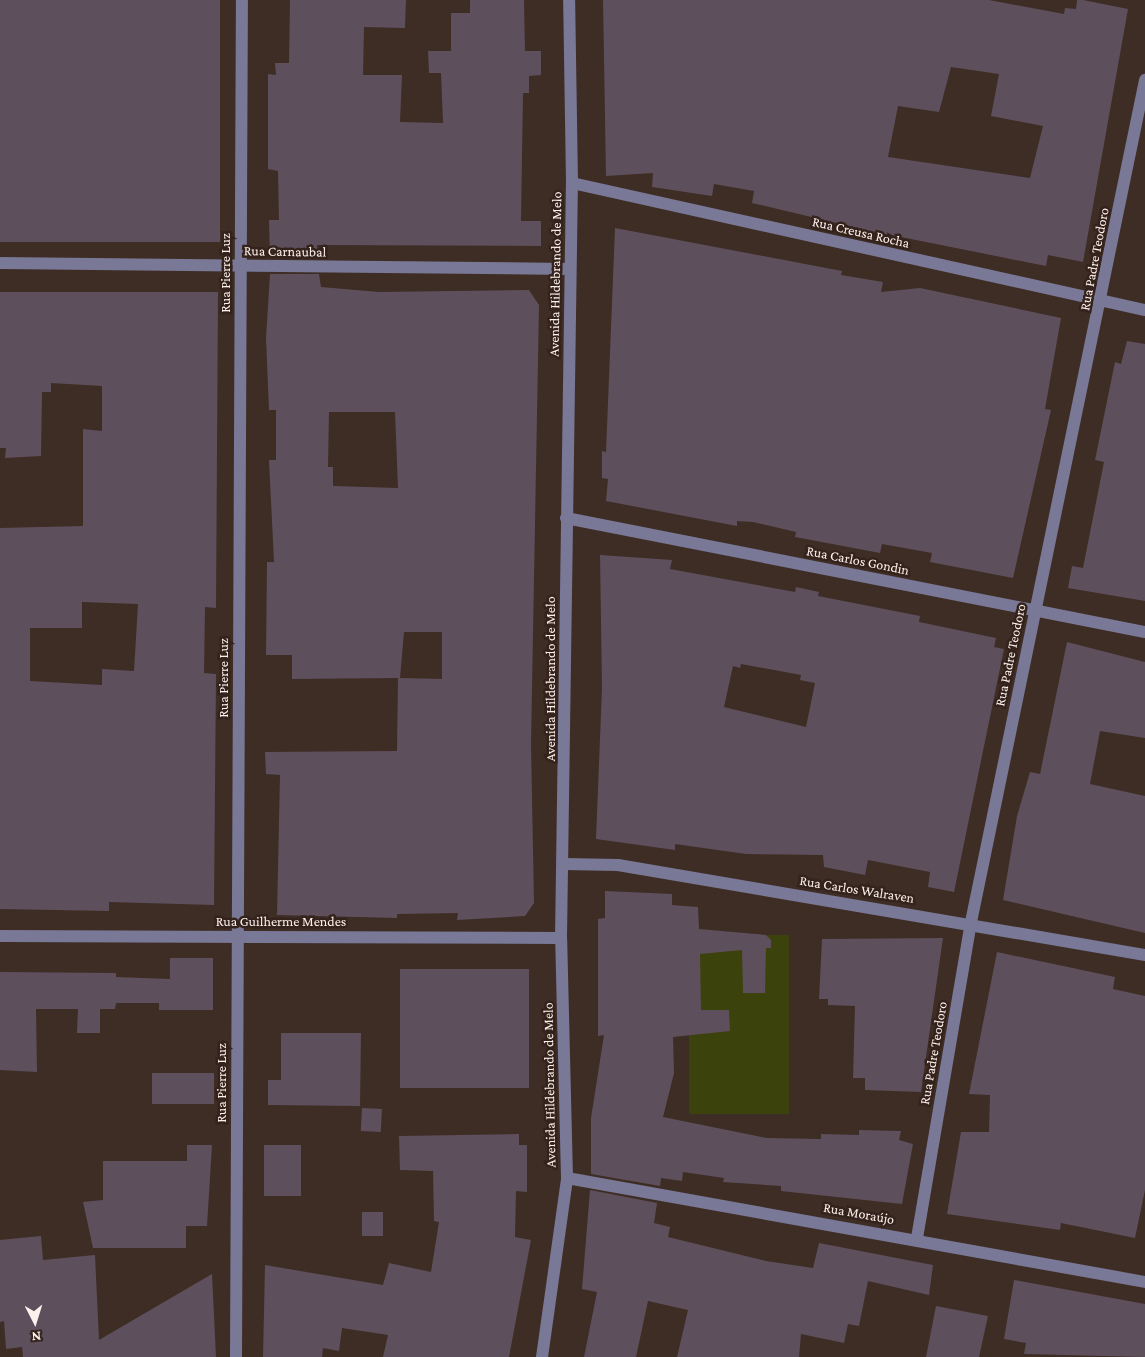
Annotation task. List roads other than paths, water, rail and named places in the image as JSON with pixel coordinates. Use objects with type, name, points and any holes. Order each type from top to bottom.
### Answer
[{"type":"street","name":"Rua Pierre Luz","points":[[236,1357],[236,936],[242,0]]},
{"type":"street","name":"Avenida Hildebrando de Melo","points":[[542,1357],[566,1178],[561,938],[564,864],[566,518],[572,183],[569,0]]},
{"type":"street","name":"Rua Padre Teodoro","points":[[917,1238],[970,922],[1102,301],[1145,80]]},
{"type":"street","name":"Rua Creusa Rocha","points":[[572,183],[1145,310]]},
{"type":"street","name":"Rua Carnaubal","points":[[0,263],[570,269]]},
{"type":"street","name":"Rua Carlos Gondin","points":[[566,518],[1145,632]]},
{"type":"street","name":"Rua Carlos Walraven","points":[[564,864],[618,865],[970,922],[1145,955]]},
{"type":"street","name":"Rua Guilherme Mendes","points":[[0,936],[561,938]]},
{"type":"street","name":"Rua Moraújo","points":[[566,1178],[917,1238],[1145,1282]]}]
